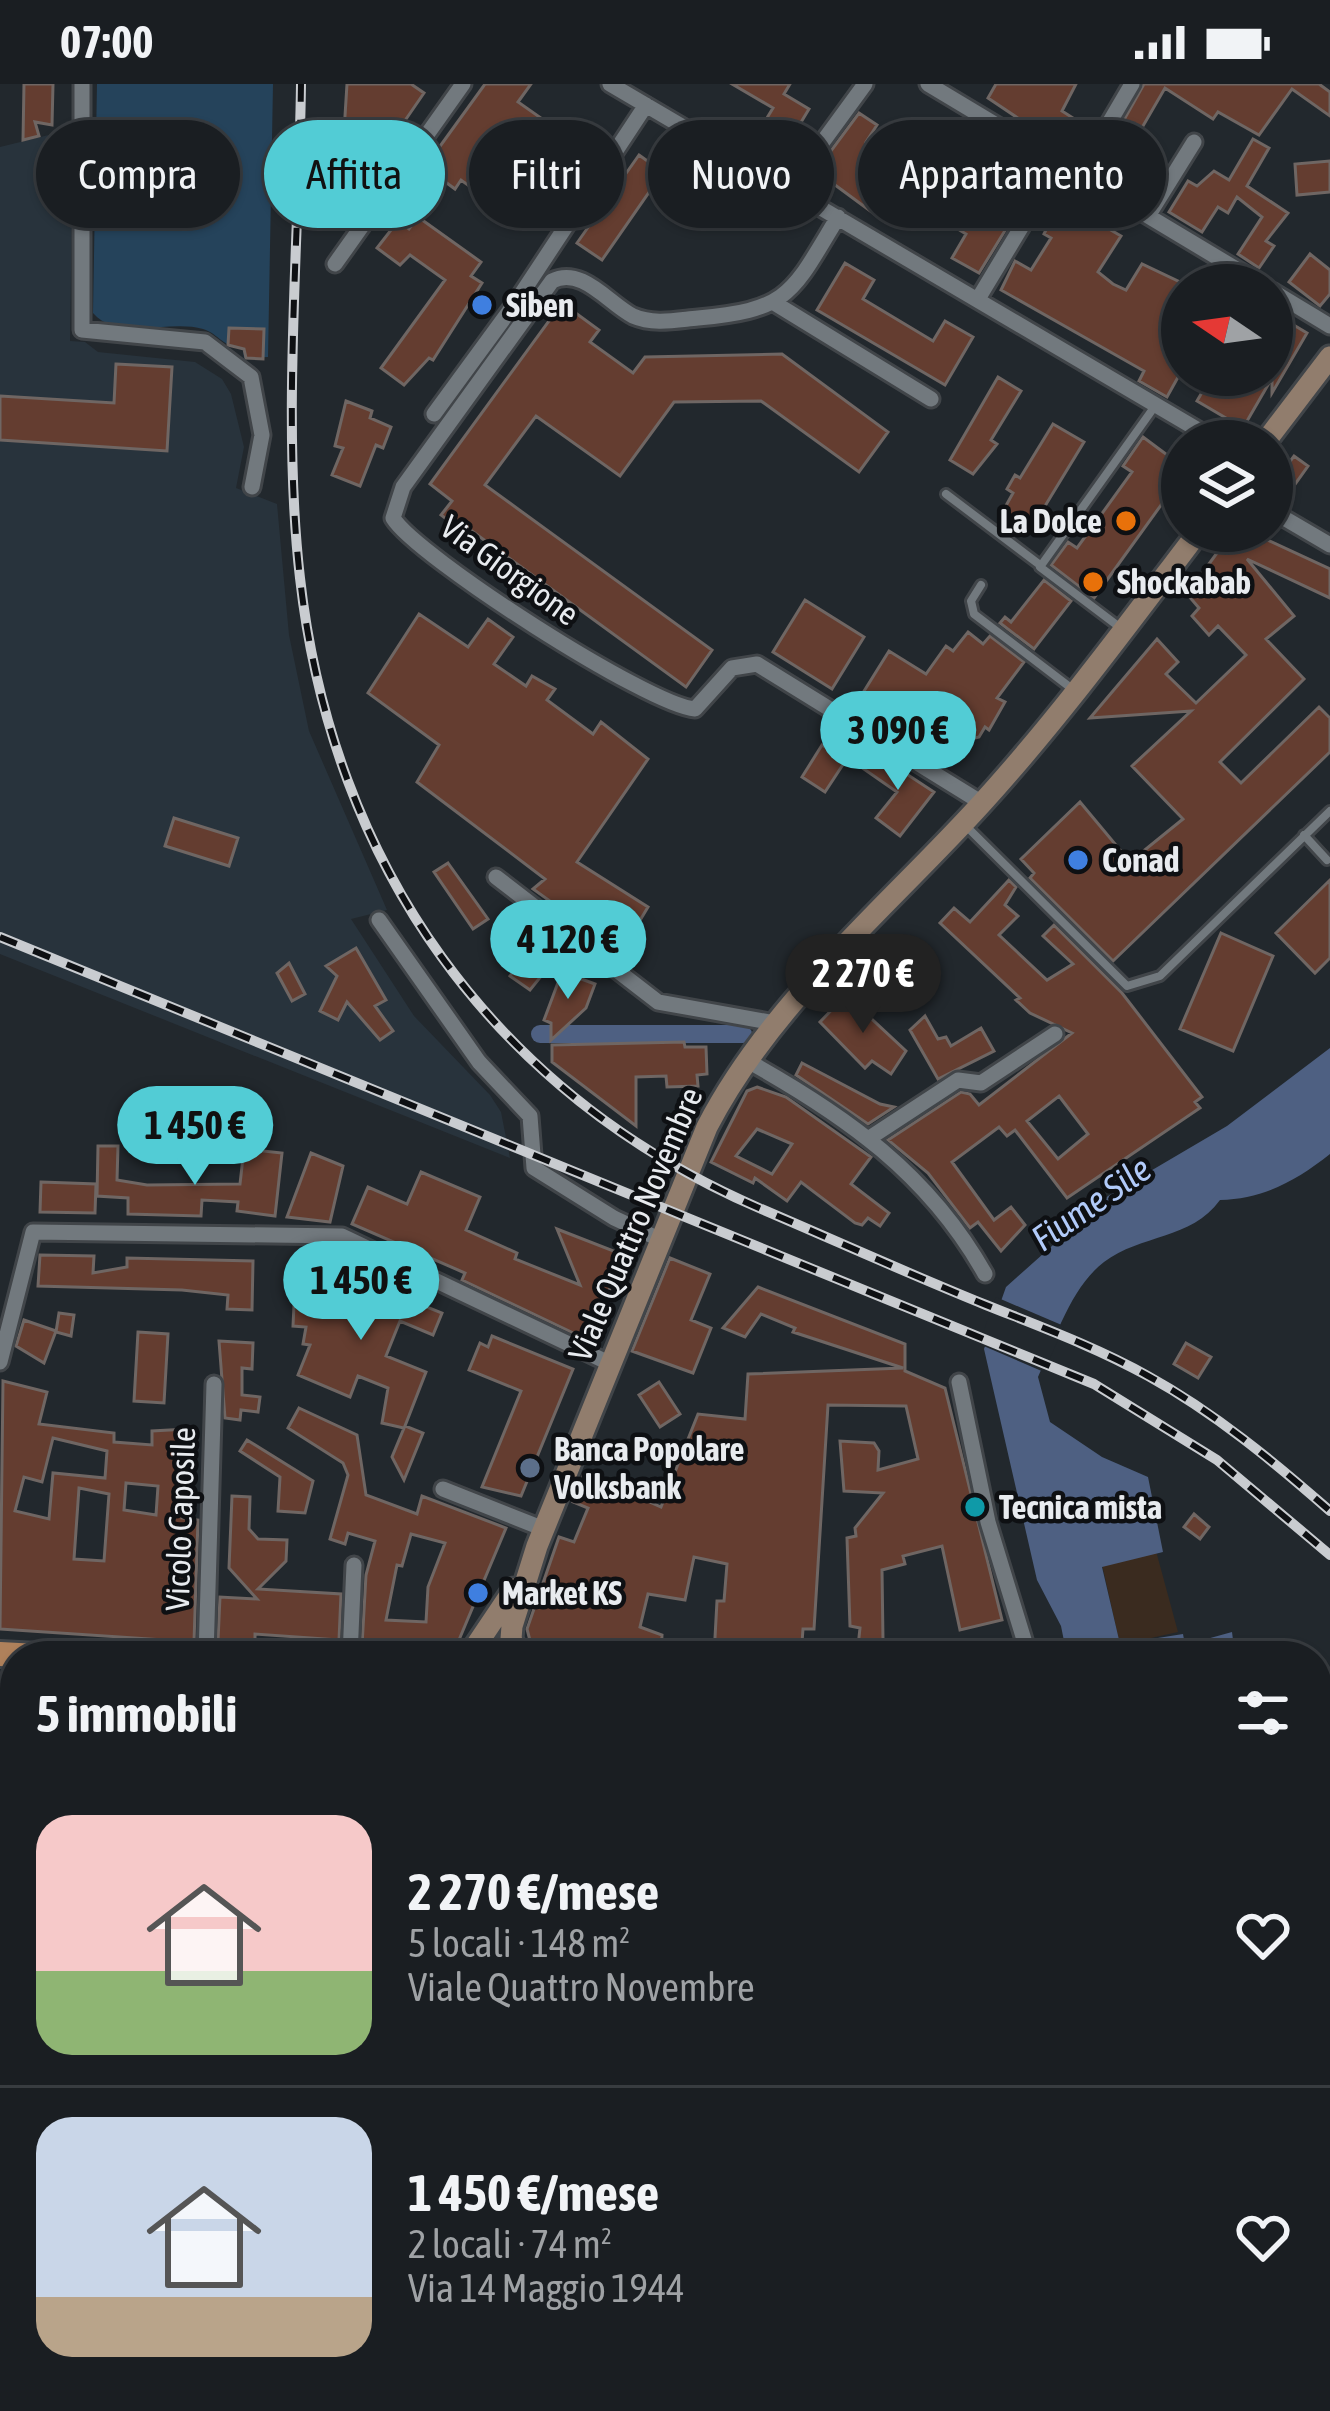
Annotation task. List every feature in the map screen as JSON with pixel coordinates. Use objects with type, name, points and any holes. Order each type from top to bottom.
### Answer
[{"type":"main road","points":[[1283,420],[1330,357]]},
{"type":"main road","name":"Viale Quattro Novembre","points":[[512,1641],[540,1538],[706,1127],[746,1060],[982,803],[1077,692],[1183,552]]},
{"type":"main road","name":"Viale Quattro Novembre","points":[[482,1641],[540,1538]]},
{"type":"street","points":[[82,84],[82,330],[205,342],[251,377],[262,435],[252,487]]},
{"type":"street","points":[[335,264],[463,84]]},
{"type":"street","points":[[610,84],[672,120]]},
{"type":"street","points":[[834,126],[865,84]]},
{"type":"street","points":[[928,84],[988,120]]},
{"type":"street","points":[[1111,120],[1132,84]]},
{"type":"street","points":[[434,414],[516,302],[646,105]]},
{"type":"street","points":[[1166,187],[1194,142]]},
{"type":"street","points":[[834,215],[1181,420]]},
{"type":"street","points":[[838,217],[802,278],[776,304],[931,399]]},
{"type":"street","points":[[1166,227],[1227,264]]},
{"type":"street","points":[[978,299],[1021,228]]},
{"type":"street","name":"Via Giorgione","points":[[776,304],[749,314],[655,322],[630,314],[578,279],[552,281],[403,487],[393,518],[567,649],[658,701],[695,710],[732,668],[757,664],[982,803]]},
{"type":"street","points":[[1293,304],[1330,326]]},
{"type":"street","points":[[1293,523],[1330,545]]},
{"type":"street","points":[[496,877],[658,1002],[775,1024]]},
{"type":"street","points":[[380,920],[479,1062],[530,1116],[534,1168],[614,1218],[662,1240]]},
{"type":"street","points":[[871,1137],[958,1080],[981,1082],[1055,1034]]},
{"type":"street","points":[[746,1060],[830,1107],[871,1137],[962,1233],[985,1274]]},
{"type":"street","points":[[0,1362],[33,1232],[342,1236],[611,1364]]},
{"type":"street","points":[[959,1382],[988,1522],[1024,1641]]},
{"type":"street","name":"Vicolo Caposile","points":[[206,1641],[214,1384]]},
{"type":"street","points":[[443,1489],[540,1538]]},
{"type":"street","points":[[351,1641],[354,1565]]},
{"type":"lane","points":[[1124,630],[1040,573],[1040,565],[1156,405]]},
{"type":"lane","points":[[946,494],[1040,565]]},
{"type":"lane","points":[[981,584],[971,601],[974,614],[1077,692]]},
{"type":"lane","points":[[963,823],[1126,986],[1160,976],[1330,811]]},
{"type":"lane","points":[[1304,836],[1327,860]]},
{"type":"shaded area","points":[[97,84],[273,84],[272,120],[264,120],[264,228],[270,228],[268,357],[244,358],[243,349],[203,329],[116,326],[93,313],[94,228],[240,228],[240,120],[96,120]]},
{"type":"shaded area","points":[[36,138],[36,228],[72,228],[70,341],[85,342],[98,352],[195,362],[222,379],[231,394],[244,447],[236,488],[277,504],[289,635],[309,731],[387,910],[351,919],[414,1016],[490,1095],[501,1112],[510,1158],[0,954],[0,147]]},
{"type":"shaded area","points":[[1330,1048],[1330,1154],[1278,1187],[1220,1200],[1195,1223],[1104,1262],[1082,1286],[1057,1331],[1038,1377],[1050,1422],[1102,1457],[1148,1477],[1163,1552],[1102,1567],[1119,1641],[1064,1641],[1037,1580],[984,1349],[1006,1287],[1108,1196],[1227,1126]]},
{"type":"shaded area","points":[[1156,1551],[1178,1632],[1119,1641],[1102,1564]]},
{"type":"shaded area","points":[[1232,1632],[1233,1641],[1199,1641]]},
{"type":"shaded area","points":[[1183,1634],[1184,1641],[1139,1641]]},
{"type":"pier","points":[[996,1297],[1064,1326],[1044,1372],[979,1344]]},
{"type":"building","points":[[24,84],[53,84],[52,120],[36,120],[36,137],[23,140]]},
{"type":"building","points":[[347,84],[411,84],[424,93],[405,120],[345,120]]},
{"type":"building","points":[[485,84],[531,84],[518,102],[544,120],[469,120],[469,186],[461,180],[455,189],[445,182],[445,139]]},
{"type":"building","points":[[732,84],[790,84],[784,94],[809,109],[802,120],[766,120],[773,108]]},
{"type":"building","points":[[996,84],[1076,84],[1062,111],[1073,120],[1021,120],[988,98]]},
{"type":"building","points":[[1144,84],[1319,84],[1330,92],[1330,116],[1292,89],[1259,135],[1218,112],[1213,119],[1165,88],[1146,120],[1124,120]]},
{"type":"building","points":[[859,113],[870,120],[858,120],[858,202],[834,184],[834,147]]},
{"type":"building","points":[[1253,139],[1269,148],[1247,186],[1288,213],[1266,241],[1274,246],[1262,264],[1238,254],[1262,217],[1237,197],[1228,213],[1218,207],[1202,232],[1169,212],[1188,181],[1197,186],[1214,171],[1229,180]]},
{"type":"building","points":[[639,155],[648,161],[648,194],[602,260],[577,243],[588,228],[624,228],[624,176]]},
{"type":"building","points":[[1330,161],[1330,192],[1297,195],[1295,164]]},
{"type":"building","points":[[393,228],[433,228],[481,262],[471,276],[482,283],[433,360],[429,358],[404,385],[381,368],[445,280],[410,255],[400,265],[377,248]]},
{"type":"building","points":[[956,228],[1007,228],[979,273],[952,258],[966,234]]},
{"type":"building","points":[[1047,228],[1107,228],[1121,236],[1098,272],[1126,290],[1142,264],[1161,273],[1161,394],[1139,381],[1144,371],[1001,290],[1015,261],[1031,270],[1051,238],[1044,234]]},
{"type":"building","points":[[1310,254],[1330,270],[1330,294],[1320,306],[1293,285],[1293,277]]},
{"type":"building","points":[[845,263],[874,280],[863,299],[933,341],[945,321],[973,337],[945,385],[817,310]]},
{"type":"building","points":[[562,303],[599,330],[590,342],[633,373],[645,357],[782,354],[888,432],[859,472],[761,401],[674,402],[620,476],[536,416],[485,485],[712,650],[686,687],[465,526],[461,530],[441,515],[452,501],[430,484]]},
{"type":"building","points":[[1293,325],[1307,333],[1293,357]]},
{"type":"building","points":[[229,328],[264,329],[263,359],[246,358],[244,349],[228,345]]},
{"type":"building","points":[[116,364],[172,367],[167,451],[0,440],[0,396],[114,403]]},
{"type":"building","points":[[998,377],[1021,391],[991,440],[997,444],[973,474],[950,460]]},
{"type":"building","points":[[1200,396],[1262,396],[1248,420],[1229,420],[1197,401]]},
{"type":"building","points":[[346,401],[372,411],[370,418],[391,427],[383,448],[376,445],[360,486],[332,475],[343,448],[335,446]]},
{"type":"building","points":[[1053,424],[1084,442],[1031,529],[1003,511],[1013,493],[1007,489],[1015,475],[1020,478]]},
{"type":"building","points":[[1143,437],[1161,450],[1161,505],[1094,598],[1051,565],[1068,542],[1077,548],[1132,472],[1123,466]]},
{"type":"building","points":[[1293,457],[1308,466],[1293,487]]},
{"type":"building","points":[[1218,552],[1293,552],[1330,569],[1330,598],[1247,559],[1294,616],[1266,639],[1304,679],[1220,762],[1241,783],[1319,707],[1330,718],[1330,752],[1113,961],[1030,878],[1034,873],[1021,859],[1080,802],[1130,862],[1183,819],[1132,766],[1191,711],[1090,718],[1157,639],[1178,662],[1166,674],[1196,703],[1246,655],[1218,626],[1209,635],[1192,616],[1199,608],[1187,594]]},
{"type":"building","points":[[1044,580],[1071,601],[1034,649],[1000,623],[1005,617],[1011,622]]},
{"type":"building","points":[[805,600],[864,637],[832,689],[773,652]]},
{"type":"building","points":[[419,614],[468,647],[488,619],[513,637],[494,664],[526,686],[532,676],[555,689],[547,700],[593,734],[601,722],[648,759],[577,862],[648,907],[621,952],[533,889],[545,879],[417,782],[439,745],[368,693]]},
{"type":"building","points":[[968,632],[983,644],[990,636],[1024,662],[997,698],[1005,702],[989,730],[985,727],[979,737],[971,739],[938,712],[919,743],[856,704],[889,651],[926,674],[946,646],[953,651]]},
{"type":"building","points":[[822,745],[846,760],[825,792],[802,777]]},
{"type":"building","points":[[870,750],[934,792],[900,836],[876,818],[897,792],[861,767]]},
{"type":"building","points":[[174,818],[238,838],[229,866],[165,846]]},
{"type":"building","points":[[448,863],[488,919],[473,929],[434,872]]},
{"type":"building","points":[[1009,880],[1016,887],[1005,905],[1018,916],[999,935],[1047,980],[1073,964],[1043,936],[1054,925],[1122,993],[1202,1097],[1195,1102],[1200,1108],[1067,1198],[1015,1130],[1007,1136],[999,1127],[952,1162],[994,1220],[1011,1207],[1025,1225],[1001,1251],[978,1222],[970,1228],[928,1173],[888,1140],[961,1092],[970,1094],[979,1105],[1072,1033],[1030,1013],[940,923],[954,908],[970,922]],"holes":[[[1059,1096],[1088,1134],[1058,1159],[1027,1121]]]},
{"type":"building","points":[[1330,880],[1330,958],[1315,973],[1276,933]]},
{"type":"building","points":[[507,917],[559,954],[530,990],[510,976],[529,951],[498,930]]},
{"type":"building","points":[[1221,933],[1273,956],[1233,1051],[1180,1029]]},
{"type":"building","points":[[356,948],[386,1000],[375,1006],[393,1031],[380,1040],[347,1002],[338,1020],[320,1011],[337,976],[326,966]]},
{"type":"building","points":[[289,963],[305,994],[292,1001],[277,973]]},
{"type":"building","points":[[562,972],[595,984],[586,1008],[551,1040],[551,1023],[544,1020]]},
{"type":"building","points":[[846,995],[906,1051],[891,1074],[872,1061],[865,1068],[820,1022]]},
{"type":"building","points":[[925,1016],[938,1039],[946,1037],[951,1046],[981,1028],[994,1051],[938,1079],[910,1030]]},
{"type":"building","points":[[684,1042],[685,1047],[706,1047],[707,1074],[697,1075],[698,1086],[667,1087],[666,1076],[636,1077],[636,1126],[552,1062],[552,1045]]},
{"type":"building","points":[[802,1063],[894,1107],[868,1124],[796,1075]]},
{"type":"building","points":[[757,1087],[786,1097],[871,1157],[851,1184],[889,1213],[880,1226],[868,1218],[862,1225],[855,1223],[801,1182],[787,1201],[755,1178],[753,1183],[711,1162],[747,1091]],"holes":[[[757,1129],[792,1144],[772,1174],[736,1156]]]},
{"type":"building","points":[[98,1146],[118,1146],[117,1180],[147,1185],[240,1184],[244,1149],[282,1153],[275,1216],[237,1211],[238,1202],[202,1200],[201,1216],[128,1214],[128,1198],[97,1196]]},
{"type":"building","points":[[311,1153],[343,1166],[330,1222],[287,1217]]},
{"type":"building","points":[[421,1172],[480,1197],[466,1230],[517,1253],[515,1259],[580,1285],[557,1229],[624,1255],[588,1340],[462,1280],[465,1273],[352,1224],[368,1187],[407,1204]]},
{"type":"building","points":[[41,1182],[96,1184],[95,1213],[40,1212]]},
{"type":"building","points":[[40,1255],[94,1256],[93,1273],[127,1267],[127,1258],[253,1261],[252,1310],[227,1309],[228,1295],[38,1286]]},
{"type":"building","points":[[670,1258],[710,1274],[691,1320],[711,1328],[693,1373],[632,1351]]},
{"type":"building","points":[[296,1263],[324,1265],[320,1294],[332,1269],[442,1313],[433,1335],[400,1321],[386,1356],[426,1372],[405,1426],[423,1433],[404,1480],[392,1457],[404,1428],[382,1423],[388,1388],[358,1376],[350,1397],[298,1375],[310,1345],[303,1344],[306,1327],[293,1326]]},
{"type":"building","points":[[758,1287],[905,1344],[905,1371],[945,1388],[1002,1620],[960,1630],[942,1546],[903,1556],[905,1564],[882,1570],[883,1640],[890,1641],[859,1641],[860,1628],[850,1626],[847,1538],[856,1536],[855,1528],[883,1493],[844,1491],[840,1441],[874,1443],[879,1451],[878,1470],[918,1459],[906,1406],[828,1405],[814,1629],[803,1629],[802,1641],[715,1641],[717,1601],[724,1601],[727,1564],[694,1557],[685,1600],[648,1594],[640,1627],[662,1635],[662,1641],[530,1641],[527,1629],[559,1537],[574,1542],[588,1508],[573,1502],[584,1473],[661,1507],[698,1414],[745,1419],[748,1374],[903,1368],[793,1332],[795,1328],[761,1314],[745,1337],[723,1328]]},
{"type":"building","points":[[59,1313],[74,1315],[71,1336],[56,1332]]},
{"type":"building","points":[[24,1320],[56,1331],[44,1363],[16,1346]]},
{"type":"building","points":[[138,1332],[168,1334],[164,1403],[134,1401]]},
{"type":"building","points":[[492,1336],[573,1369],[521,1496],[482,1487],[521,1391],[469,1370],[480,1343],[488,1347]]},
{"type":"building","points":[[219,1341],[253,1343],[252,1369],[242,1368],[242,1395],[260,1397],[258,1412],[241,1410],[240,1420],[225,1418]]},
{"type":"building","points":[[1186,1343],[1211,1357],[1198,1378],[1174,1364]]},
{"type":"building","points":[[3,1381],[47,1392],[39,1424],[114,1433],[114,1442],[152,1445],[152,1431],[187,1429],[182,1518],[198,1520],[194,1641],[0,1629]],"holes":[[[53,1438],[107,1451],[105,1478],[53,1473],[49,1519],[15,1511],[24,1477],[42,1482]],[[126,1483],[158,1486],[156,1515],[124,1510]],[[79,1488],[109,1494],[104,1561],[74,1559]]]},
{"type":"building","points":[[659,1382],[680,1414],[660,1427],[639,1395]]},
{"type":"building","points":[[299,1408],[357,1435],[366,1495],[417,1514],[422,1496],[506,1528],[459,1641],[362,1641],[366,1575],[375,1541],[348,1533],[345,1544],[330,1539],[348,1475],[343,1463],[288,1428]],"holes":[[[411,1534],[445,1543],[428,1587],[426,1622],[386,1620],[397,1565],[402,1566]]]},
{"type":"building","points":[[247,1440],[313,1481],[305,1513],[278,1511],[280,1477],[240,1451]]},
{"type":"building","points":[[232,1496],[250,1497],[249,1529],[258,1539],[287,1540],[286,1561],[258,1589],[341,1594],[339,1640],[255,1634],[255,1641],[218,1641],[220,1597],[257,1599],[229,1568]]},
{"type":"building","points":[[1194,1514],[1209,1527],[1200,1539],[1184,1527]]},
{"type":"waterway","points":[[540,1034],[743,1034]]},
{"type":"railway","points":[[301,84],[292,395],[300,578],[318,682],[348,781],[389,873],[442,957],[505,1034],[580,1101],[664,1160],[759,1208],[1128,1366],[1220,1422],[1330,1511]]},
{"type":"railway","points":[[0,937],[1094,1384],[1217,1460],[1330,1555]]},
{"type":"place","name":"Siben","points":[[482,305]]},
{"type":"place","name":"La Dolce","points":[[1126,521]]},
{"type":"place","name":"Shockabab","points":[[1093,582]]},
{"type":"place","name":"Conad","points":[[1078,860]]},
{"type":"place","name":"Banca Popolare Volksbank","points":[[530,1468]]},
{"type":"place","name":"Tecnica mista","points":[[975,1507]]},
{"type":"place","name":"Market KS","points":[[478,1593]]},
{"type":"water label","name":"Fiume Sile","points":[[1091,1203]]}]
